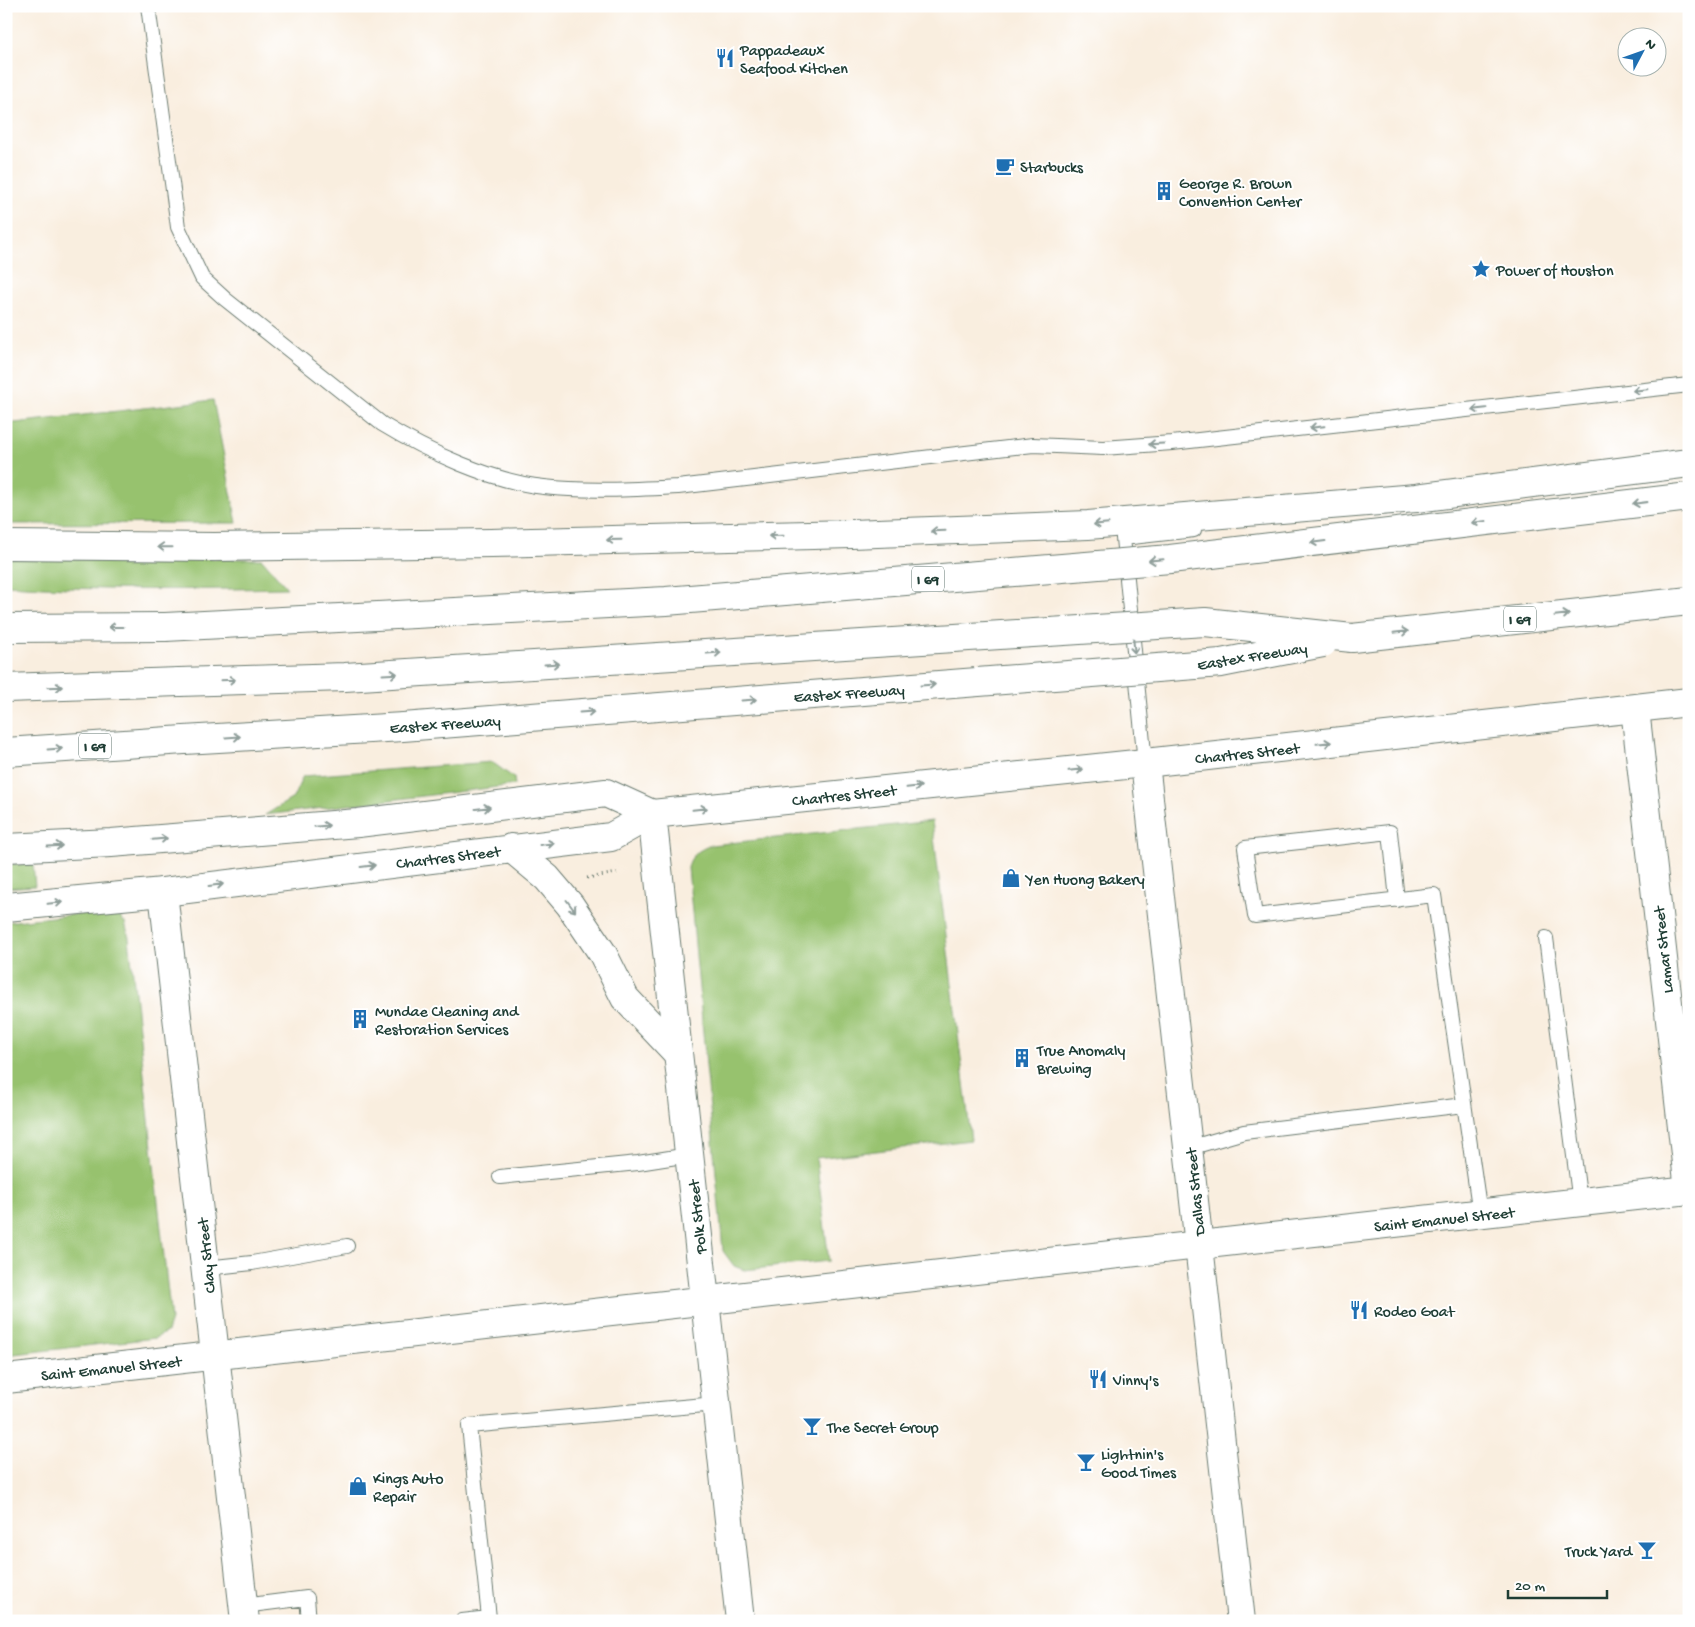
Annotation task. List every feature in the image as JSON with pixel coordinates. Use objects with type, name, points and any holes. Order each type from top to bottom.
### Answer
[{"type":"main road","points":[[6,545],[214,547],[481,543],[851,534],[1088,525],[1416,498],[1689,463]]},
{"type":"main road","name":"I 69","points":[[6,628],[165,627],[666,601],[1160,560],[1689,497]]},
{"type":"main road","name":"Eastex Freeway","points":[[6,752],[403,727],[1220,663],[1352,638],[1689,601]]},
{"type":"main road","points":[[6,688],[355,676],[1205,622],[1352,638]]},
{"type":"main road","name":"Chartres Street","points":[[6,907],[163,892],[611,837],[652,814],[1146,763],[1689,702]]},
{"type":"main road","name":"Lamar Street","points":[[1635,708],[1689,1190]]},
{"type":"main road","name":"Dallas Street","points":[[1146,763],[1242,1621]]},
{"type":"main road","points":[[6,848],[111,843],[358,823],[606,793],[652,814]]},
{"type":"main road","name":"Polk Street","points":[[652,814],[740,1621]]},
{"type":"main road","points":[[511,848],[547,878],[570,905],[603,954],[625,998],[678,1054]]},
{"type":"main road","name":"Clay Street","points":[[163,892],[244,1614]]},
{"type":"main road","name":"Saint Emanuel Street","points":[[6,1379],[1689,1190]]},
{"type":"lane","points":[[148,6],[178,227],[202,278],[225,299],[382,424],[444,457],[510,480],[544,487],[635,489],[678,487],[1033,445],[1103,448],[1172,444],[1689,385]]},
{"type":"lane","points":[[1146,763],[1123,538],[1689,473]]},
{"type":"lane","points":[[1398,900],[1390,832],[1246,848],[1254,916],[1398,900],[1434,895],[1480,1214]]},
{"type":"lane","points":[[1546,938],[1580,1203]]},
{"type":"lane","points":[[1189,1148],[1244,1132],[1464,1105]]},
{"type":"lane","points":[[500,1177],[689,1156]]},
{"type":"lane","points":[[206,1268],[252,1263],[347,1246]]},
{"type":"lane","points":[[462,1621],[489,1618],[469,1426],[716,1404]]},
{"type":"lane","points":[[244,1614],[307,1598],[309,1621]]},
{"type":"path","points":[[584,879],[618,873]]},
{"type":"green space","points":[[213,400],[237,523],[6,524],[6,424]]},
{"type":"green space","points":[[6,558],[262,559],[287,588],[146,590],[6,585]]},
{"type":"green space","points":[[492,762],[514,778],[515,785],[265,815],[293,798],[303,776]]},
{"type":"green space","points":[[932,821],[971,1140],[816,1158],[829,1261],[744,1270],[734,1266],[723,1251],[689,863],[699,851],[711,845]]},
{"type":"green space","points":[[6,864],[33,864],[35,886],[6,888]]},
{"type":"green space","points":[[106,911],[116,912],[125,923],[129,938],[171,1320],[167,1332],[155,1338],[6,1355],[6,922]]},
{"type":"place","name":"Pappadeaux Seafood Kitchen","points":[[725,58]]},
{"type":"place","name":"Starbucks","points":[[1005,166]]},
{"type":"place","name":"George R. Brown Convention Center","points":[[1164,191]]},
{"type":"place","name":"Power of Houston","points":[[1481,269]]},
{"type":"place","name":"Yen Huong Bakery","points":[[1011,878]]},
{"type":"place","name":"Mundae Cleaning and Restoration Services","points":[[360,1019]]},
{"type":"place","name":"True Anomaly Brewing","points":[[1022,1058]]},
{"type":"place","name":"Rodeo Goat","points":[[1359,1310]]},
{"type":"place","name":"Vinny's","points":[[1098,1379]]},
{"type":"place","name":"The Secret Group","points":[[812,1426]]},
{"type":"place","name":"Lightnin's Good Times","points":[[1086,1462]]},
{"type":"place","name":"Kings Auto Repair","points":[[358,1486]]},
{"type":"place","name":"Truck Yard","points":[[1647,1550]]}]
